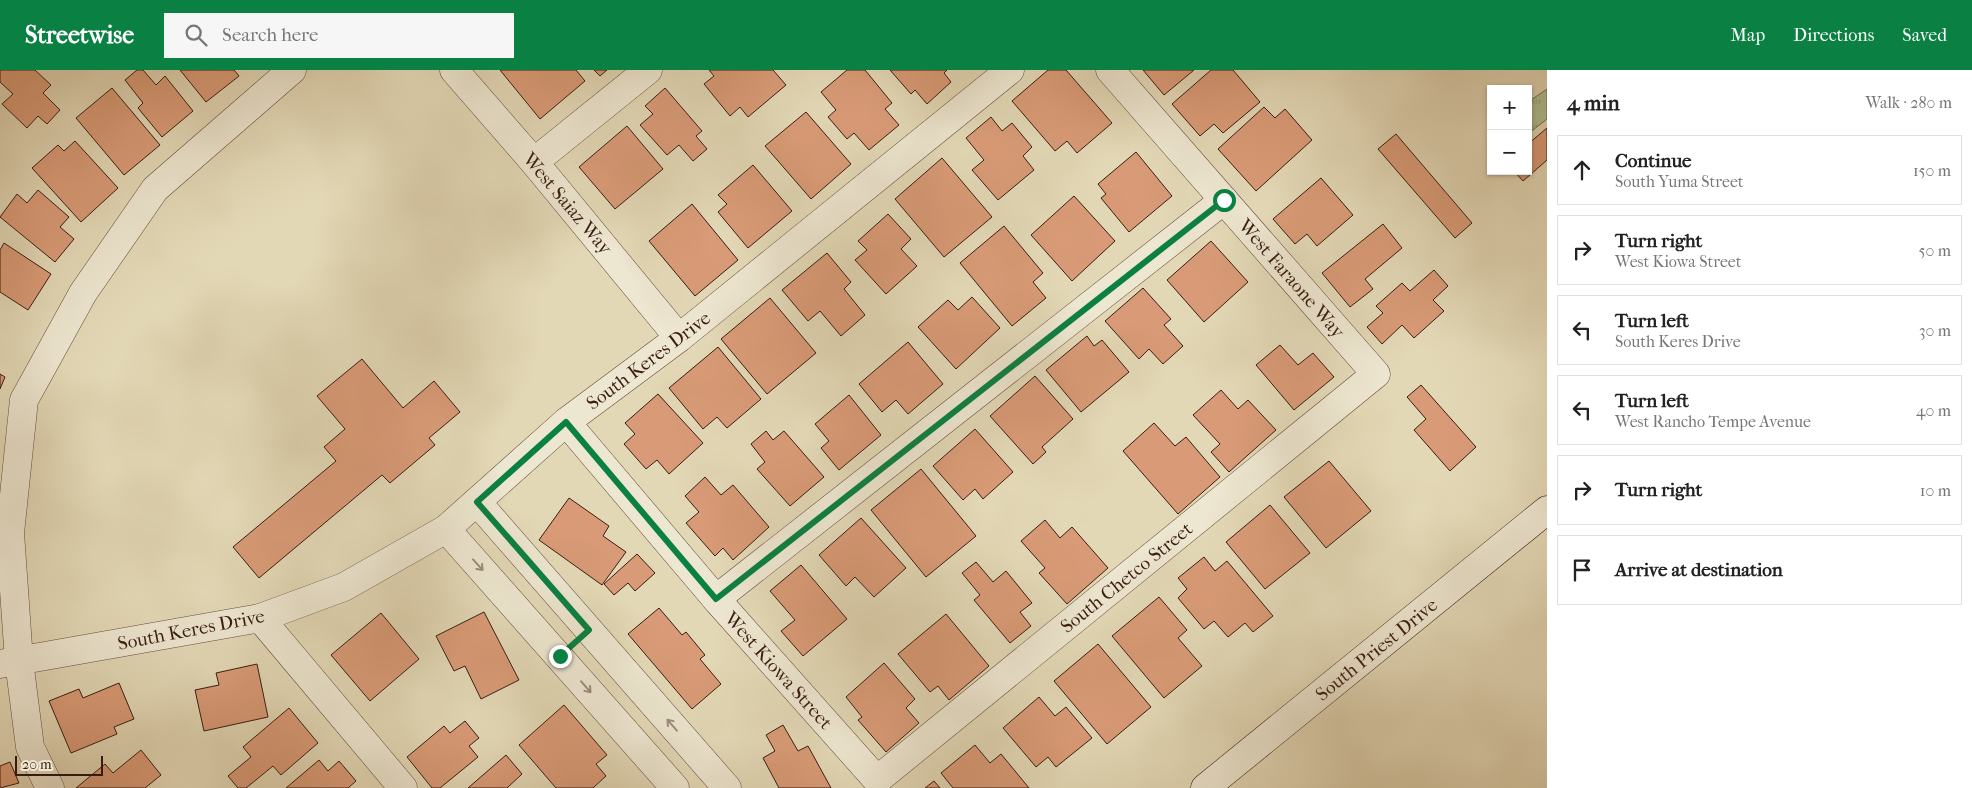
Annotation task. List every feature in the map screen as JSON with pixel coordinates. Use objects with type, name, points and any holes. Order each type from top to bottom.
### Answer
[{"type":"street","points":[[50,788],[30,747],[9,662],[10,533],[24,400],[84,293],[155,189],[292,70]]},
{"type":"street","name":"West Saiaz Way","points":[[454,70],[534,162],[678,338]]},
{"type":"street","points":[[534,162],[648,70]]},
{"type":"street","name":"South Keres Drive","points":[[9,662],[260,618],[344,588],[446,529],[566,422],[678,338],[1010,70]]},
{"type":"street","name":"West Faraone Way","points":[[1110,70],[1376,374]]},
{"type":"street","points":[[716,599],[1224,200]]},
{"type":"street","name":"South Chetco Street","points":[[877,780],[1376,374]]},
{"type":"street","name":"West Kiowa Street","points":[[566,422],[716,599],[877,780]]},
{"type":"street","points":[[477,502],[727,788]]},
{"type":"street","name":"South Priest Drive","points":[[1205,788],[1547,510]]},
{"type":"street","points":[[446,529],[672,784],[699,755]]},
{"type":"street","points":[[260,618],[403,788]]},
{"type":"street","points":[[560,656],[589,630]]},
{"type":"green space","points":[[1547,89],[1547,119],[1532,131],[1532,130],[1532,99]]},
{"type":"building","points":[[0,70],[35,70],[51,85],[43,93],[60,110],[47,124],[38,116],[27,128],[2,104],[13,94],[0,82]]},
{"type":"building","points":[[137,70],[143,70],[156,85],[165,76],[193,111],[162,137],[138,108],[143,103],[125,80]]},
{"type":"building","points":[[180,70],[234,70],[239,76],[206,102]]},
{"type":"building","points":[[500,70],[576,70],[585,81],[540,119]]},
{"type":"building","points":[[594,70],[607,70],[600,76]]},
{"type":"building","points":[[709,70],[773,70],[786,85],[748,117],[740,107],[730,116],[704,84],[714,76]]},
{"type":"building","points":[[847,70],[865,70],[892,103],[885,109],[899,125],[869,150],[854,133],[847,139],[828,117],[836,110],[821,92]]},
{"type":"building","points":[[890,70],[947,70],[944,73],[951,82],[927,104],[915,90],[911,94]]},
{"type":"building","points":[[1048,70],[1066,70],[1112,123],[1077,153],[1067,141],[1055,151],[1012,101]]},
{"type":"building","points":[[1143,70],[1194,70],[1164,95]]},
{"type":"building","points":[[1211,70],[1233,70],[1260,102],[1223,133],[1214,124],[1200,136],[1172,104]]},
{"type":"building","points":[[112,88],[160,145],[124,175],[76,118]]},
{"type":"building","points":[[665,88],[702,131],[696,136],[707,149],[693,161],[679,145],[667,155],[640,125],[653,114],[645,106]]},
{"type":"building","points":[[1264,107],[1275,118],[1285,109],[1312,140],[1256,191],[1218,149]]},
{"type":"building","points":[[806,112],[851,164],[811,199],[765,146]]},
{"type":"building","points":[[991,117],[1002,131],[1012,123],[1032,147],[1023,156],[1034,170],[998,200],[972,170],[984,160],[966,138]]},
{"type":"building","points":[[627,126],[663,169],[615,209],[579,167]]},
{"type":"building","points":[[1547,128],[1547,160],[1532,173],[1532,141]]},
{"type":"building","points":[[1396,134],[1472,223],[1455,238],[1378,149]]},
{"type":"building","points":[[75,141],[118,188],[81,222],[32,168],[58,145],[64,151]]},
{"type":"building","points":[[1136,152],[1172,196],[1129,232],[1101,198],[1106,194],[1098,184]]},
{"type":"building","points":[[942,158],[992,217],[944,257],[895,199]]},
{"type":"building","points":[[753,165],[792,211],[748,248],[718,212],[727,204],[718,195]]},
{"type":"building","points":[[1518,175],[1530,175],[1523,181]]},
{"type":"building","points":[[1321,178],[1353,215],[1317,246],[1307,234],[1295,244],[1273,219]]},
{"type":"building","points":[[38,190],[69,217],[60,227],[74,239],[55,262],[0,217],[17,194],[27,203]]},
{"type":"building","points":[[1074,196],[1115,241],[1072,281],[1031,235]]},
{"type":"building","points":[[692,204],[738,260],[695,296],[649,241]]},
{"type":"building","points":[[888,214],[911,239],[901,249],[917,266],[886,294],[855,260],[867,250],[858,241]]},
{"type":"building","points":[[1383,224],[1402,248],[1365,279],[1373,289],[1350,307],[1322,273]]},
{"type":"building","points":[[1004,226],[1043,273],[1033,282],[1046,298],[1012,326],[960,263]]},
{"type":"building","points":[[1211,241],[1248,282],[1204,322],[1167,280]]},
{"type":"building","points":[[4,243],[51,274],[28,310],[0,292],[0,250]]},
{"type":"building","points":[[827,253],[851,282],[844,289],[865,315],[841,336],[820,311],[808,321],[782,290]]},
{"type":"building","points":[[1434,270],[1448,286],[1433,300],[1444,311],[1414,338],[1402,325],[1382,344],[1367,327],[1383,313],[1376,306],[1402,283],[1410,291]]},
{"type":"building","points":[[1143,288],[1171,319],[1164,325],[1183,346],[1163,364],[1149,349],[1139,359],[1105,321]]},
{"type":"building","points":[[972,297],[1000,328],[956,369],[918,327],[948,300],[958,310]]},
{"type":"building","points":[[770,298],[816,353],[767,394],[721,339]]},
{"type":"building","points":[[1087,336],[1094,346],[1102,340],[1129,372],[1081,412],[1046,370]]},
{"type":"building","points":[[908,342],[943,384],[908,414],[896,400],[882,412],[859,384]]},
{"type":"building","points":[[1280,345],[1298,365],[1313,353],[1334,377],[1294,410],[1256,365]]},
{"type":"building","points":[[718,347],[761,399],[727,428],[717,417],[703,429],[669,388]]},
{"type":"building","points":[[362,359],[403,408],[434,381],[460,412],[429,438],[435,445],[390,483],[382,475],[259,578],[233,547],[336,461],[324,447],[345,429],[317,396]]},
{"type":"building","points":[[0,374],[5,377],[0,389]]},
{"type":"building","points":[[1035,376],[1073,419],[1042,447],[1046,452],[1033,464],[990,416]]},
{"type":"building","points":[[1421,385],[1476,447],[1450,471],[1414,430],[1426,419],[1407,397]]},
{"type":"building","points":[[1221,390],[1238,409],[1248,400],[1276,430],[1229,472],[1211,452],[1220,444],[1193,415]]},
{"type":"building","points":[[658,394],[703,443],[669,474],[657,460],[646,469],[624,444],[635,434],[625,423]]},
{"type":"building","points":[[849,395],[881,435],[839,470],[821,448],[829,441],[815,424]]},
{"type":"building","points":[[1154,423],[1175,446],[1186,437],[1220,477],[1178,514],[1123,451]]},
{"type":"building","points":[[975,429],[1013,472],[983,499],[975,489],[963,500],[933,466]]},
{"type":"building","points":[[766,431],[773,440],[784,431],[824,477],[790,506],[757,469],[765,462],[751,444]]},
{"type":"building","points":[[1329,461],[1371,511],[1326,548],[1284,497]]},
{"type":"building","points":[[921,469],[976,536],[926,577],[871,510]]},
{"type":"building","points":[[705,477],[721,495],[733,485],[769,527],[733,560],[723,548],[715,556],[686,523],[699,512],[685,496]]},
{"type":"building","points":[[569,498],[609,526],[603,536],[626,552],[602,585],[539,540]]},
{"type":"building","points":[[1270,505],[1310,553],[1265,589],[1226,542]]},
{"type":"building","points":[[861,518],[906,568],[874,597],[855,577],[846,586],[819,555]]},
{"type":"building","points":[[1045,520],[1060,538],[1072,527],[1108,568],[1067,604],[1039,573],[1045,568],[1021,541]]},
{"type":"building","points":[[637,554],[655,573],[635,591],[628,583],[614,595],[604,584]]},
{"type":"building","points":[[1204,557],[1215,571],[1227,561],[1273,616],[1253,632],[1245,623],[1228,637],[1214,621],[1204,629],[1178,598],[1187,589],[1178,578]]},
{"type":"building","points":[[976,562],[993,582],[1006,571],[1032,603],[1020,612],[1031,626],[1010,643],[974,600],[980,595],[962,573]]},
{"type":"building","points":[[801,565],[847,619],[803,656],[781,631],[795,620],[770,591]]},
{"type":"building","points":[[1159,597],[1187,630],[1178,638],[1202,666],[1164,698],[1112,636]]},
{"type":"building","points":[[659,608],[682,635],[686,632],[705,655],[700,659],[721,684],[692,709],[628,634]]},
{"type":"building","points":[[484,612],[519,680],[481,699],[465,666],[454,671],[436,636]]},
{"type":"building","points":[[381,613],[419,659],[370,701],[331,655]]},
{"type":"building","points":[[946,614],[989,666],[949,700],[938,686],[930,692],[898,654]]},
{"type":"building","points":[[1098,644],[1151,707],[1107,744],[1054,681]]},
{"type":"building","points":[[884,663],[915,699],[906,708],[919,723],[886,752],[858,720],[862,717],[846,697]]},
{"type":"building","points":[[257,664],[268,717],[204,731],[195,690],[219,685],[216,673]]},
{"type":"building","points":[[119,683],[134,719],[114,727],[117,734],[71,753],[49,701],[79,689],[83,698]]},
{"type":"building","points":[[1039,697],[1055,716],[1066,707],[1092,738],[1056,767],[1048,757],[1036,767],[1003,728]]},
{"type":"building","points":[[564,705],[607,755],[596,764],[606,776],[593,788],[556,788],[519,745]]},
{"type":"building","points":[[289,708],[318,743],[281,775],[273,766],[246,788],[238,788],[228,776],[251,757],[243,747]]},
{"type":"building","points":[[465,721],[479,738],[469,746],[478,757],[440,788],[432,788],[407,757],[444,726],[450,733]]},
{"type":"building","points":[[783,725],[798,751],[808,746],[831,788],[779,788],[763,758],[775,751],[766,735]]},
{"type":"building","points":[[975,745],[990,763],[1001,754],[1029,788],[953,788],[941,773]]},
{"type":"building","points":[[141,750],[161,775],[145,788],[76,788],[105,764],[113,773]]},
{"type":"building","points":[[506,755],[522,774],[507,788],[468,788]]},
{"type":"building","points":[[319,760],[328,771],[339,761],[356,781],[348,788],[286,788]]},
{"type":"building","points":[[10,762],[19,783],[0,788],[0,766]]},
{"type":"building","points":[[934,781],[940,788],[925,788]]},
{"type":"route","points":[[560,656],[589,630],[477,502],[566,422],[716,599],[1224,200]]}]
